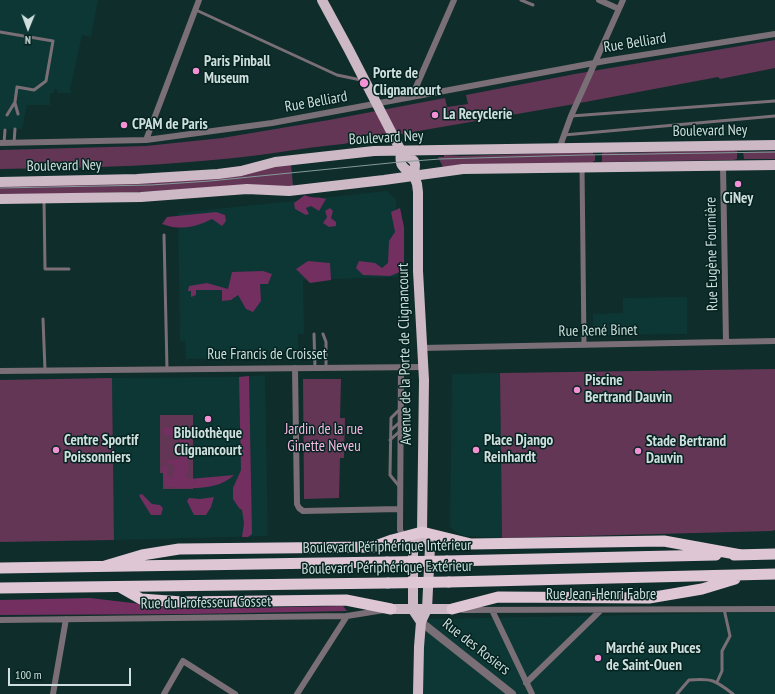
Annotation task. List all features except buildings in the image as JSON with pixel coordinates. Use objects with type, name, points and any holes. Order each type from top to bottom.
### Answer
[{"type":"highway","points":[[105,566],[142,555],[178,549],[373,547],[422,532],[471,544],[664,541],[741,555]]},
{"type":"highway","name":"Boulevard Périphérique Intérieur","points":[[0,568],[775,554]]},
{"type":"highway","points":[[452,610],[498,597],[649,598],[702,589],[748,574]]},
{"type":"highway","name":"Boulevard Périphérique Extérieur","points":[[0,588],[410,583],[775,574]]},
{"type":"highway","points":[[120,587],[141,599],[182,602],[346,600],[391,609]]},
{"type":"main road","points":[[322,0],[401,151],[400,162],[402,166],[414,176]]},
{"type":"main road","name":"Boulevard Ney","points":[[0,182],[130,180],[218,174],[241,171],[275,162],[374,152],[775,145]]},
{"type":"main road","points":[[0,200],[141,197],[253,188],[289,191],[463,169],[775,165]]},
{"type":"main road","name":"Avenue de la Porte de Clignancourt","points":[[414,176],[418,192],[418,257],[423,367],[422,532],[429,542],[430,547],[427,609],[422,622],[419,647],[418,694]]},
{"type":"main road","points":[[422,532],[414,545],[413,610],[422,622]]},
{"type":"main road","name":"Rue du Professeur Gosset","points":[[391,609],[413,610]]},
{"type":"main road","name":"Rue Jean-Henri Fabre","points":[[413,610],[452,610]]},
{"type":"street","points":[[146,140],[199,0]]},
{"type":"street","points":[[416,96],[416,87],[454,0]]},
{"type":"street","points":[[599,0],[619,9]]},
{"type":"street","points":[[559,149],[571,116],[623,0]]},
{"type":"street","name":"Rue Belliard","points":[[2,143],[146,140],[272,124],[595,63],[775,34]]},
{"type":"street","name":"Rue Eugène Fournière","points":[[723,166],[726,342]]},
{"type":"street","points":[[582,167],[584,344]]},
{"type":"street","name":"Rue René Binet","points":[[421,348],[775,341]]},
{"type":"street","name":"Avenue de la Porte de Clignancourt","points":[[401,367],[400,530],[404,537]]},
{"type":"street","name":"Rue Francis de Croisset","points":[[0,371],[423,367]]},
{"type":"street","points":[[294,368],[297,504],[299,508],[303,511],[400,509]]},
{"type":"street","points":[[404,537],[414,545]]},
{"type":"street","name":"Rue du Professeur Gosset","points":[[0,620],[347,616],[391,609]]},
{"type":"street","name":"Rue Jean-Henri Fabre","points":[[452,610],[775,609]]},
{"type":"street","points":[[492,610],[532,694]]},
{"type":"street","points":[[526,683],[601,610]]},
{"type":"street","points":[[297,694],[347,616]]},
{"type":"street","points":[[53,694],[66,619]]},
{"type":"street","name":"Rue des Rosiers","points":[[422,622],[512,694]]},
{"type":"street","points":[[164,694],[183,661],[233,693]]},
{"type":"lane","points":[[521,0],[533,5]]},
{"type":"lane","points":[[196,10],[337,75],[365,80]]},
{"type":"lane","points":[[0,32],[53,41],[46,82],[34,90],[17,87],[15,102],[8,115]]},
{"type":"lane","points":[[571,116],[775,101]]},
{"type":"lane","points":[[15,102],[18,114]]},
{"type":"lane","points":[[564,135],[775,116]]},
{"type":"lane","points":[[14,143],[15,129]]},
{"type":"lane","points":[[2,143],[5,130]]},
{"type":"lane","points":[[44,198],[45,269],[69,269]]},
{"type":"lane","points":[[164,235],[167,369]]},
{"type":"lane","points":[[43,319],[45,370]]},
{"type":"lane","points":[[314,334],[315,368]]},
{"type":"lane","points":[[323,334],[326,342],[326,368]]},
{"type":"lane","points":[[400,409],[391,418],[390,430],[390,475],[400,487]]},
{"type":"lane","points":[[390,430],[400,422]]},
{"type":"lane","points":[[390,440],[400,431]]},
{"type":"lane","points":[[717,682],[722,671],[722,651],[730,636],[724,609]]},
{"type":"lane","points":[[677,694],[689,680],[707,679],[717,682],[733,694]]},
{"type":"shaded area","points":[[0,0],[98,0],[91,37],[82,35],[70,90],[71,93],[57,93],[57,89],[54,89],[54,93],[50,94],[50,105],[27,105],[22,129],[0,130]]},
{"type":"shaded area","points":[[387,191],[396,199],[398,277],[303,280],[304,334],[298,334],[299,357],[289,357],[288,351],[283,351],[283,358],[277,358],[277,352],[269,352],[269,358],[186,359],[185,341],[180,341],[178,213]]},
{"type":"shaded area","points":[[305,195],[326,199],[319,211],[311,206],[306,208],[309,214],[306,215],[295,209],[294,203]]},
{"type":"shaded area","points":[[330,208],[333,211],[331,218],[336,222],[336,226],[329,227],[323,223],[327,217],[325,211]]},
{"type":"shaded area","points":[[400,208],[404,227],[404,264],[400,272],[390,276],[363,275],[356,268],[359,261],[375,263],[382,268],[388,263],[389,241],[395,232],[391,212]]},
{"type":"shaded area","points":[[216,212],[225,215],[226,221],[222,226],[212,219],[194,226],[182,228],[162,224],[167,217]]},
{"type":"shaded area","points":[[308,261],[330,263],[331,280],[310,283],[296,269]]},
{"type":"shaded area","points":[[263,271],[272,274],[268,284],[260,284],[261,301],[253,312],[246,309],[238,295],[231,300],[222,301],[222,290],[196,290],[196,295],[191,297],[191,291],[188,291],[189,286],[207,283],[228,289],[232,272]]},
{"type":"shaded area","points":[[687,297],[687,334],[602,335],[593,327],[593,314],[623,313],[623,298]]},
{"type":"shaded area","name":"Place Django Reinhardt","points":[[500,373],[502,538],[465,536],[457,533],[450,526],[452,374]]},
{"type":"shaded area","points":[[265,375],[268,536],[114,540],[112,378],[236,377]]},
{"type":"shaded area","points":[[249,376],[252,534],[248,537],[242,537],[244,523],[242,510],[233,499],[233,488],[241,470],[239,377]]},
{"type":"shaded area","points":[[164,428],[189,428],[188,472],[186,476],[189,479],[234,475],[219,484],[210,487],[165,487],[162,466],[167,466],[167,477],[172,478],[175,466],[166,462],[165,460],[180,459],[180,437],[166,435],[163,432]]},
{"type":"shaded area","points":[[142,494],[152,504],[160,505],[163,508],[161,515],[151,515],[139,495]]},
{"type":"shaded area","points":[[214,497],[211,507],[206,515],[194,515],[187,501],[189,498],[200,499]]},
{"type":"shaded area","points":[[90,598],[184,609],[343,606],[347,611],[192,614],[0,615],[0,600]]},
{"type":"shaded area","name":"Marché aux Puces de Saint-Ouen","points":[[775,612],[775,694],[421,694],[421,622],[429,622],[429,619]]},
{"type":"green space","points":[[775,40],[775,68],[720,79],[718,77],[569,105],[343,144],[245,157],[160,164],[106,167],[0,169],[0,150],[146,146],[222,138],[445,98],[447,107],[468,104],[466,95],[575,74]]},
{"type":"green space","points":[[737,151],[737,159],[733,160],[602,162],[602,153],[604,152],[619,153]]},
{"type":"green space","points":[[775,151],[775,159],[744,159],[743,152]]},
{"type":"green space","points":[[593,152],[593,154],[595,154],[595,161],[593,161],[593,163],[443,167],[438,157],[444,157],[444,155],[461,156]]},
{"type":"green space","points":[[291,164],[293,186],[137,192],[0,195],[0,185],[269,167]]},
{"type":"green space","name":"Stade Bertrand Dauvin","points":[[775,369],[775,530],[502,538],[500,373]]},
{"type":"green space","name":"Centre Sportif Poissonniers","points":[[112,378],[114,540],[0,542],[0,380]]},
{"type":"green space","name":"Jardin de la rue Ginette Neveu","points":[[303,379],[341,379],[340,418],[345,418],[344,458],[340,458],[339,498],[304,499]]},
{"type":"green space","points":[[160,415],[193,415],[193,489],[163,489],[163,473],[160,473]]},
{"type":"tram line","points":[[0,188],[151,185],[210,181],[440,159],[775,152]]},
{"type":"place","name":"Paris Pinball Museum","points":[[196,71]]},
{"type":"place","name":"Porte de Clignancourt","points":[[364,83]]},
{"type":"place","name":"La Recyclerie","points":[[435,115]]},
{"type":"place","name":"CPAM de Paris","points":[[124,125]]},
{"type":"place","name":"CiNey","points":[[738,184]]},
{"type":"place","name":"Piscine Bertrand Dauvin","points":[[577,390]]},
{"type":"place","name":"Bibliothèque Clignancourt","points":[[208,419]]},
{"type":"place","name":"Centre Sportif Poissonniers","points":[[56,450]]},
{"type":"place","name":"Place Django Reinhardt","points":[[476,450]]},
{"type":"place","name":"Stade Bertrand Dauvin","points":[[638,451]]},
{"type":"place","name":"Marché aux Puces de Saint-Ouen","points":[[598,658]]}]
